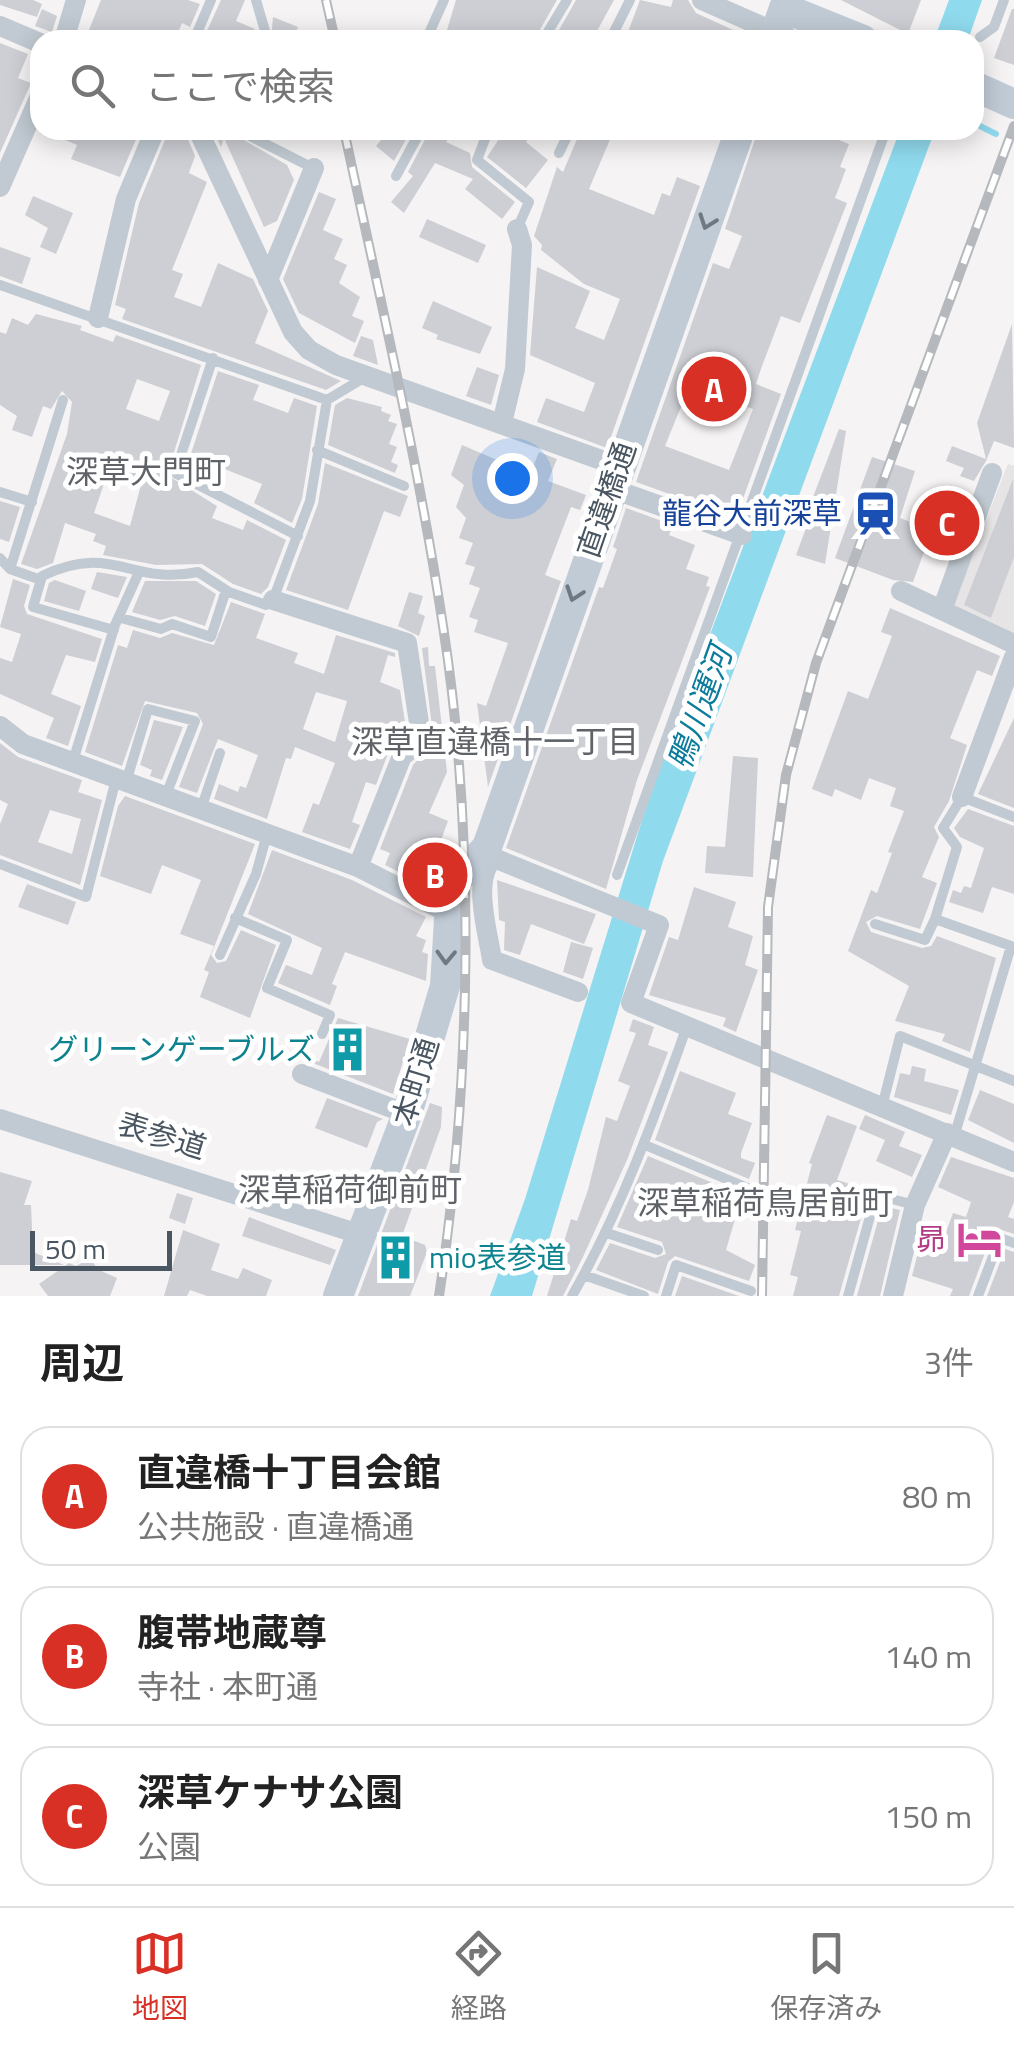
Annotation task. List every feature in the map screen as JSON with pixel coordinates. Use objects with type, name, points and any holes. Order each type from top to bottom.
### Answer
[{"type":"main road","points":[[783,24],[813,30]]},
{"type":"main road","points":[[984,90],[1014,104]]},
{"type":"main road","name":"直違橋通","points":[[483,857],[614,477],[736,140]]},
{"type":"main road","name":"本町通","points":[[338,1296],[407,1114],[445,986],[451,886],[483,857]]},
{"type":"street","points":[[67,30],[76,0]]},
{"type":"street","points":[[702,0],[783,24]]},
{"type":"street","points":[[0,26],[30,39]]},
{"type":"street","points":[[0,186],[30,118]]},
{"type":"street","points":[[98,318],[126,199],[151,140]]},
{"type":"street","points":[[203,140],[293,332],[309,350],[368,376],[502,423],[740,535]]},
{"type":"street","points":[[268,280],[314,168]]},
{"type":"street","points":[[502,423],[515,369],[522,245],[517,229]]},
{"type":"street","points":[[942,610],[992,473]]},
{"type":"street","points":[[901,591],[1014,644]]},
{"type":"street","points":[[274,600],[407,642],[419,723],[413,748],[402,756],[358,867]]},
{"type":"street","points":[[962,797],[1014,656]]},
{"type":"street","points":[[0,726],[23,744],[358,867],[447,912]]},
{"type":"street","points":[[483,857],[658,925],[632,1002],[1014,1162]]},
{"type":"street","points":[[483,857],[492,960],[578,992]]},
{"type":"street","points":[[302,1074],[407,1114]]},
{"type":"street","name":"表参道","points":[[0,1119],[362,1234]]},
{"type":"street","points":[[893,1296],[916,1205],[950,1135]]},
{"type":"lane","points":[[198,30],[212,0]]},
{"type":"lane","points":[[256,0],[265,30]]},
{"type":"lane","points":[[430,30],[444,0]]},
{"type":"lane","points":[[549,30],[567,0]]},
{"type":"lane","points":[[615,30],[630,0]]},
{"type":"lane","points":[[984,34],[994,27],[1004,0]]},
{"type":"lane","points":[[261,140],[314,168]]},
{"type":"lane","points":[[396,176],[416,140]]},
{"type":"lane","points":[[485,140],[478,160],[528,202],[517,229]]},
{"type":"lane","points":[[559,153],[565,140]]},
{"type":"lane","points":[[617,875],[882,140]]},
{"type":"lane","points":[[0,285],[328,400]]},
{"type":"lane","points":[[213,358],[175,472],[298,536]]},
{"type":"lane","points":[[114,630],[33,607],[40,580],[64,566],[107,560],[168,578],[198,572],[226,590],[266,605],[274,600],[310,502],[328,400],[368,376]]},
{"type":"lane","points":[[10,569],[63,400]]},
{"type":"lane","points":[[317,450],[404,486]]},
{"type":"lane","points":[[0,492],[32,502]]},
{"type":"lane","points":[[0,558],[10,569],[40,580]]},
{"type":"lane","points":[[72,761],[114,630],[139,572]]},
{"type":"lane","points":[[121,618],[161,630],[172,624],[211,637],[226,590]]},
{"type":"lane","points":[[0,864],[86,897],[122,778],[148,709],[195,721],[166,795]]},
{"type":"lane","points":[[200,810],[220,753]]},
{"type":"lane","points":[[875,924],[925,940],[956,847],[943,828],[962,797],[1014,817]]},
{"type":"lane","points":[[220,955],[256,874],[267,834]]},
{"type":"lane","points":[[235,918],[287,940],[268,988],[330,1015],[322,1034]]},
{"type":"lane","points":[[935,918],[1011,946],[950,1135]]},
{"type":"lane","points":[[572,1296],[607,1233],[645,1145],[687,1026]]},
{"type":"lane","points":[[882,1106],[900,1036],[1014,1081]]},
{"type":"lane","points":[[645,1145],[755,1191]]},
{"type":"lane","points":[[848,1296],[876,1195],[916,1205]]},
{"type":"lane","points":[[607,1233],[658,1250]]},
{"type":"lane","points":[[978,1296],[1000,1238],[1014,1243]]},
{"type":"lane","points":[[666,1296],[676,1265],[751,1291]]},
{"type":"lane","points":[[584,1276],[644,1296]]},
{"type":"shaded area","points":[[1008,464],[1014,466],[1014,633],[953,604]]},
{"type":"water","points":[[949,0],[982,0],[972,30],[938,30]]},
{"type":"water","name":"鴨川運河","points":[[896,140],[931,140],[663,861],[532,1296],[490,1296],[525,1199],[651,791]]},
{"type":"building","points":[[0,0],[33,0],[42,4],[37,17],[0,5]]},
{"type":"building","points":[[101,0],[188,0],[200,4],[190,27],[182,23],[179,30],[89,30]]},
{"type":"building","points":[[221,0],[245,0],[236,21],[255,30],[207,30]]},
{"type":"building","points":[[456,0],[557,0],[540,30],[447,30]]},
{"type":"building","points":[[576,0],[614,0],[598,30],[559,30]]},
{"type":"building","points":[[640,0],[671,7],[673,0],[688,0],[696,13],[733,30],[629,30]]},
{"type":"building","points":[[841,0],[921,0],[910,30],[900,30]]},
{"type":"building","points":[[42,9],[57,16],[53,30],[35,26]]},
{"type":"building","points":[[1014,9],[1014,65],[994,58]]},
{"type":"building","points":[[273,17],[298,27],[297,30],[272,30]]},
{"type":"building","points":[[0,43],[28,54],[18,78],[30,85],[0,153]]},
{"type":"building","points":[[65,140],[136,140],[120,177],[71,159],[77,145]]},
{"type":"building","points":[[165,140],[188,140],[195,156],[189,173],[207,182],[172,270],[183,274],[174,297],[201,307],[218,263],[253,279],[268,311],[255,343],[341,381],[326,390],[122,319],[126,309],[115,305],[139,203]]},
{"type":"building","points":[[225,140],[244,140],[287,165],[294,180],[277,221],[264,227]]},
{"type":"building","points":[[381,140],[406,140],[394,161],[376,146]]},
{"type":"building","points":[[425,140],[447,140],[470,153],[472,167],[515,202],[502,219],[465,189],[473,179],[435,163],[404,213],[391,202],[413,176],[408,172]]},
{"type":"building","points":[[498,140],[527,140],[548,160],[526,188],[487,157]]},
{"type":"building","points":[[577,140],[610,140],[589,189],[654,215],[662,193],[670,196],[677,177],[700,186],[607,448],[537,422],[546,398],[584,412],[595,383],[530,355],[537,267],[590,291],[575,328],[604,340],[620,299],[584,284],[541,250],[542,245],[534,236],[557,167],[563,172]]},
{"type":"building","points":[[755,140],[839,140],[849,144],[840,167],[846,169],[835,198],[847,203],[800,323],[781,316],[756,384],[781,394],[736,518],[636,482],[713,263],[729,269],[742,236],[725,229]],"holes":[[[689,387],[753,409],[729,470],[665,446]]]},
{"type":"building","points":[[319,192],[336,199],[323,230],[343,239],[334,259],[347,265],[339,283],[360,297],[352,316],[364,321],[355,343],[299,313],[283,279]]},
{"type":"building","points":[[33,196],[73,213],[56,254],[40,247],[48,228],[25,215]]},
{"type":"building","points":[[427,219],[486,245],[478,263],[419,237]]},
{"type":"building","points":[[0,247],[31,258],[22,284],[0,276]]},
{"type":"building","points":[[433,301],[492,327],[480,354],[436,339],[438,335],[422,328]]},
{"type":"building","points":[[36,314],[82,326],[80,330],[113,342],[116,335],[201,365],[167,475],[217,506],[212,518],[243,530],[247,520],[286,540],[268,587],[261,594],[233,584],[202,564],[156,565],[103,555],[106,546],[93,541],[96,534],[65,523],[53,563],[37,569],[21,564],[67,434],[72,402],[62,391],[51,409],[43,406],[32,437],[12,430],[17,416],[0,405],[0,332],[6,334],[12,318],[28,325]],"holes":[[[137,379],[170,391],[159,421],[126,409]],[[109,469],[142,481],[130,526],[94,513]]]},
{"type":"building","points":[[1012,324],[1014,448],[994,441],[986,461],[974,481],[960,476],[964,468],[946,461],[952,446],[986,459],[977,423]]},
{"type":"building","points":[[361,336],[373,340],[378,365],[353,356]]},
{"type":"building","points":[[477,367],[499,375],[491,405],[466,396]]},
{"type":"building","points":[[218,371],[259,385],[253,400],[288,413],[294,398],[317,406],[302,499],[292,523],[254,503],[262,484],[217,466],[211,482],[186,469]]},
{"type":"building","points":[[347,398],[382,407],[381,411],[391,415],[388,421],[397,424],[389,444],[397,447],[391,462],[398,465],[395,473],[328,445],[335,405]]},
{"type":"building","points":[[839,429],[846,431],[825,564],[796,555],[809,520],[805,518]]},
{"type":"building","points":[[462,445],[530,474],[539,452],[557,459],[548,481],[586,495],[580,510],[571,507],[545,575],[561,581],[488,787],[477,703],[486,706],[508,643],[474,632],[478,620],[469,617],[480,588],[469,584],[475,567],[465,564],[473,543],[459,538],[466,518],[456,507],[464,485],[451,475]]},
{"type":"building","points":[[872,457],[915,471],[900,518],[932,530],[913,582],[893,580],[835,558]]},
{"type":"building","points":[[325,463],[408,496],[400,517],[384,511],[348,610],[286,590],[318,504]]},
{"type":"building","points":[[1013,479],[1014,557],[991,618],[964,605]]},
{"type":"building","points":[[0,501],[20,507],[9,542],[0,539]]},
{"type":"building","points":[[626,508],[673,525],[669,535],[695,545],[686,569],[709,577],[706,586],[710,587],[637,780],[606,889],[506,848],[599,587],[603,588],[617,549],[613,547]]},
{"type":"building","points":[[97,572],[127,577],[118,598],[91,589]]},
{"type":"building","points":[[13,579],[30,585],[24,606],[27,614],[102,639],[95,662],[66,655],[51,694],[81,706],[68,746],[46,738],[54,718],[0,694],[0,658],[12,662],[21,634],[0,627]]},
{"type":"building","points":[[55,580],[86,591],[79,611],[44,601],[49,583]]},
{"type":"building","points":[[145,581],[196,581],[216,594],[205,626],[175,616],[160,620],[132,612]]},
{"type":"building","points":[[409,592],[423,596],[418,613],[425,616],[419,636],[398,626]]},
{"type":"building","points":[[231,602],[265,614],[256,638],[298,653],[294,663],[324,674],[336,635],[395,653],[395,657],[388,655],[380,682],[400,690],[405,722],[401,740],[389,751],[376,785],[366,782],[352,822],[360,825],[350,849],[302,832],[313,803],[319,805],[335,763],[295,747],[291,759],[286,758],[267,819],[214,799],[219,784],[238,792],[240,786],[246,788],[258,755],[218,739],[197,793],[179,787],[203,724],[197,713],[145,701],[122,766],[85,752],[118,645],[127,648],[133,630],[160,638],[172,633],[214,645]],"holes":[[[316,692],[347,701],[335,742],[303,729]]]},
{"type":"building","points":[[890,608],[1000,656],[992,676],[977,670],[950,738],[967,745],[949,801],[934,827],[939,837],[922,877],[937,883],[920,929],[877,916],[866,922],[871,932],[922,948],[931,946],[937,936],[996,958],[970,1052],[942,1041],[945,1034],[895,1021],[909,986],[848,951],[871,890],[877,893],[892,853],[888,852],[904,811],[890,806],[896,788],[869,778],[861,800],[835,789],[832,797],[812,789],[848,691],[868,699],[892,636],[881,632]]},
{"type":"building","points":[[428,647],[429,666],[435,666],[447,772],[429,813],[448,821],[435,856],[448,861],[437,874],[432,889],[385,865],[390,853],[380,849],[413,765],[426,751],[432,726],[422,648]]},
{"type":"building","points":[[1014,718],[1014,808],[978,794]]},
{"type":"building","points":[[154,720],[183,727],[162,780],[150,776],[152,770],[140,765]]},
{"type":"building","points":[[0,743],[18,757],[82,780],[78,792],[102,800],[80,885],[0,855],[0,824],[8,804],[0,800]],"holes":[[[50,810],[81,819],[72,854],[38,842]]]},
{"type":"building","points":[[733,756],[758,758],[753,877],[705,873],[707,846],[725,847]]},
{"type":"building","points":[[125,796],[255,844],[211,955],[217,963],[226,961],[241,930],[276,945],[250,1018],[200,997],[209,972],[204,970],[214,946],[180,934],[201,880],[162,865],[151,894],[100,876],[118,806]]},
{"type":"building","points":[[968,809],[1014,826],[1014,894],[992,887],[983,913],[949,902],[953,890],[961,893],[964,886],[971,888],[984,848],[960,837],[954,828]]},
{"type":"building","points":[[272,850],[352,880],[426,917],[416,936],[426,940],[422,952],[428,954],[426,981],[345,952],[332,984],[337,986],[330,1005],[278,983],[286,965],[312,975],[322,948],[248,914]]},
{"type":"building","points":[[497,880],[596,914],[584,944],[531,924],[520,955],[504,950],[505,922],[499,920]]},
{"type":"building","points":[[27,884],[76,902],[68,925],[18,907]]},
{"type":"building","points":[[694,887],[736,902],[728,927],[753,936],[745,965],[758,970],[736,1032],[723,1026],[726,1018],[649,995],[669,937],[678,940]]},
{"type":"building","points":[[571,942],[593,948],[583,979],[563,972]]},
{"type":"building","points":[[338,1018],[410,1039],[393,1094],[310,1062],[311,1058],[319,1062]]},
{"type":"building","points":[[633,1019],[654,1027],[648,1045],[668,1052],[627,1160],[582,1259],[563,1296],[547,1296],[571,1219],[577,1221],[588,1190],[606,1117],[617,1121],[630,1086],[618,1081],[636,1033],[629,1031]]},
{"type":"building","points":[[912,1066],[926,1069],[924,1081],[959,1090],[951,1115],[894,1097],[900,1073],[910,1075]]},
{"type":"building","points":[[680,1071],[736,1093],[728,1114],[752,1123],[741,1153],[741,1158],[755,1163],[749,1179],[655,1140]]},
{"type":"building","points":[[980,1090],[1014,1104],[1014,1143],[968,1120]]},
{"type":"building","points":[[327,1098],[383,1119],[377,1122],[367,1148],[315,1128]]},
{"type":"building","points":[[430,1103],[442,1107],[441,1127],[402,1236],[425,1245],[427,1252],[410,1296],[358,1296]]},
{"type":"building","points":[[827,1115],[857,1126],[837,1180],[869,1190],[839,1296],[793,1296],[798,1277],[790,1275],[801,1231],[795,1230],[812,1164],[809,1163]]},
{"type":"building","points":[[865,1115],[905,1132],[899,1146],[922,1155],[912,1177],[876,1161],[885,1140],[859,1129]]},
{"type":"building","points":[[648,1156],[742,1195],[726,1250],[755,1265],[749,1281],[675,1256],[668,1262],[658,1294],[596,1270],[610,1243],[655,1258],[666,1254],[662,1242],[617,1227]]},
{"type":"building","points":[[951,1157],[1014,1178],[1014,1202],[1008,1217],[1014,1219],[1014,1234],[999,1229],[992,1234],[969,1296],[950,1296],[953,1289],[912,1276],[922,1237],[942,1243],[953,1213],[966,1217],[971,1202],[938,1187]]},
{"type":"building","points":[[0,1172],[32,1181],[24,1205],[31,1205],[33,1252],[64,1265],[0,1265]]},
{"type":"building","points":[[177,1193],[193,1198],[185,1224],[169,1218]]},
{"type":"building","points":[[882,1206],[900,1210],[880,1296],[857,1296]]},
{"type":"building","points":[[249,1217],[336,1250],[330,1265],[242,1236]]},
{"type":"building","points":[[183,1230],[220,1244],[211,1270],[238,1279],[243,1268],[272,1280],[266,1296],[207,1296],[190,1290],[187,1296],[164,1296]]},
{"type":"building","points":[[1005,1249],[1014,1252],[1014,1296],[987,1296]]},
{"type":"building","points":[[91,1258],[97,1269],[117,1278],[110,1296],[48,1296],[39,1284],[69,1263],[76,1266]]},
{"type":"building","points":[[682,1276],[739,1296],[675,1296]]},
{"type":"waterway","points":[[984,128],[996,134]]},
{"type":"railway","points":[[326,0],[333,30]]},
{"type":"railway","points":[[762,1296],[768,907],[786,775],[816,663],[1014,126]]},
{"type":"railway","points":[[346,140],[433,564],[454,707],[461,790],[465,876],[463,1047],[458,1132],[439,1296]]},
{"type":"place","name":"直違橋十丁目会館","points":[[714,389]]},
{"type":"place","name":"龍谷大前深草","points":[[875,514]]},
{"type":"place","name":"深草ケナサ公園","points":[[947,523]]},
{"type":"place","name":"腹帯地蔵尊","points":[[435,875]]},
{"type":"place","name":"グリーンゲーブルズ","points":[[348,1050]]},
{"type":"place","name":"昴","points":[[979,1240]]},
{"type":"place","name":"mio表参道","points":[[396,1258]]},
{"type":"district","name":"深草大門町","points":[[146,472]]},
{"type":"district","name":"深草直違橋十一丁目","points":[[495,742]]},
{"type":"district","name":"深草稲荷御前町","points":[[350,1190]]},
{"type":"district","name":"深草稲荷鳥居前町","points":[[765,1203]]}]
